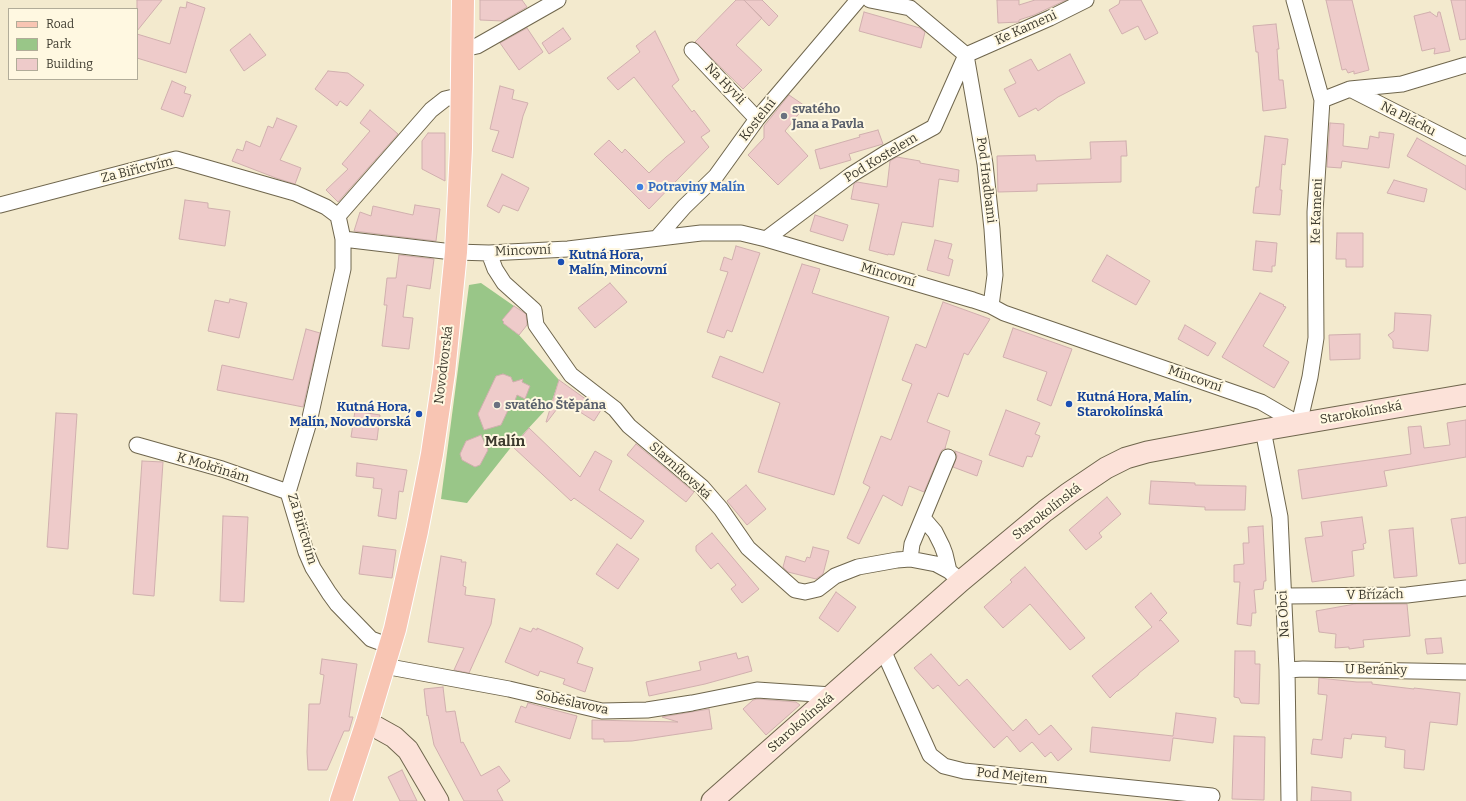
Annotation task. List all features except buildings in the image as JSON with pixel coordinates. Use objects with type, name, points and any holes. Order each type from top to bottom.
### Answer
[{"type":"main road","name":"Novodvorská","points":[[342,801],[387,656],[409,570],[432,454],[444,373],[450,251],[459,200],[463,0]]},
{"type":"street","points":[[463,49],[477,46],[558,0]]},
{"type":"street","name":"Kostelní","points":[[656,238],[684,207],[716,176],[757,119],[858,0]]},
{"type":"street","points":[[870,0],[912,4],[966,55]]},
{"type":"street","name":"Ke Kameni","points":[[966,55],[1050,18],[1086,0]]},
{"type":"street","name":"Ke Kameni","points":[[1294,0],[1322,100],[1315,212],[1316,338],[1310,377],[1299,424]]},
{"type":"street","name":"Na Hyvli","points":[[692,50],[757,119]]},
{"type":"street","name":"Pod Kostelem","points":[[766,239],[851,175],[886,153],[934,127],[966,55]]},
{"type":"street","name":"Pod Hradbami","points":[[966,55],[985,164],[992,229],[995,275],[991,306]]},
{"type":"street","name":"Na Plácku","points":[[1322,100],[1350,89],[1402,84],[1466,64]]},
{"type":"street","name":"Na Plácku","points":[[1350,89],[1466,148]]},
{"type":"street","points":[[338,216],[432,110],[445,99],[462,95]]},
{"type":"street","name":"Za Biřictvím","points":[[0,205],[176,159],[295,193],[326,207],[338,216],[343,240],[343,270],[309,422],[288,492],[306,552],[313,568],[338,604],[387,656]]},
{"type":"street","name":"Mincovní","points":[[450,251],[488,252],[568,249],[701,233],[741,233],[766,239],[991,306],[1004,313],[1261,402],[1299,424]]},
{"type":"street","points":[[343,240],[450,251]]},
{"type":"street","name":"Slavníkovská","points":[[488,252],[495,270],[504,283],[534,310],[536,325],[571,376],[615,409],[629,426],[702,487],[721,509],[748,548],[795,590],[805,592],[818,588],[835,576],[858,567],[897,560],[910,559],[936,564],[955,576]]},
{"type":"street","name":"Starokolínská","points":[[712,801],[884,650],[955,576],[1106,468],[1126,458],[1148,452],[1263,430],[1466,395]]},
{"type":"street","name":"Na Obci","points":[[1263,430],[1280,517],[1287,670],[1289,801]]},
{"type":"street","name":"K Mokřinám","points":[[137,446],[222,469],[288,492]]},
{"type":"street","points":[[910,559],[912,544],[948,457]]},
{"type":"street","points":[[923,518],[935,532],[955,576]]},
{"type":"street","name":"V Břízách","points":[[1284,596],[1407,595],[1466,588]]},
{"type":"street","name":"Pod Mejtem","points":[[884,650],[930,755],[944,766],[964,771],[1212,796]]},
{"type":"street","name":"Soběslavova","points":[[387,656],[509,689],[602,711],[615,712],[647,710],[757,690],[832,695]]},
{"type":"street","name":"U Beránky","points":[[1287,670],[1466,672]]},
{"type":"street","points":[[367,722],[394,736],[408,750],[438,801]]},
{"type":"green space","points":[[481,283],[514,306],[503,320],[504,323],[519,335],[559,380],[551,404],[512,446],[467,503],[441,499],[469,285]]},
{"type":"place","name":"svatého Jana a Pavla","points":[[784,116]]},
{"type":"place","name":"Potraviny Malín","points":[[640,187]]},
{"type":"place","name":"Kutná Hora, Malín, Mincovní","points":[[561,262]]},
{"type":"place","name":"Kutná Hora, Malín, Starokolínská","points":[[1069,404]]},
{"type":"place","name":"svatého Štěpána","points":[[497,405]]},
{"type":"place","name":"Kutná Hora, Malín, Novodvorská","points":[[419,414]]},
{"type":"district","name":"Malín","points":[[505,442]]}]
